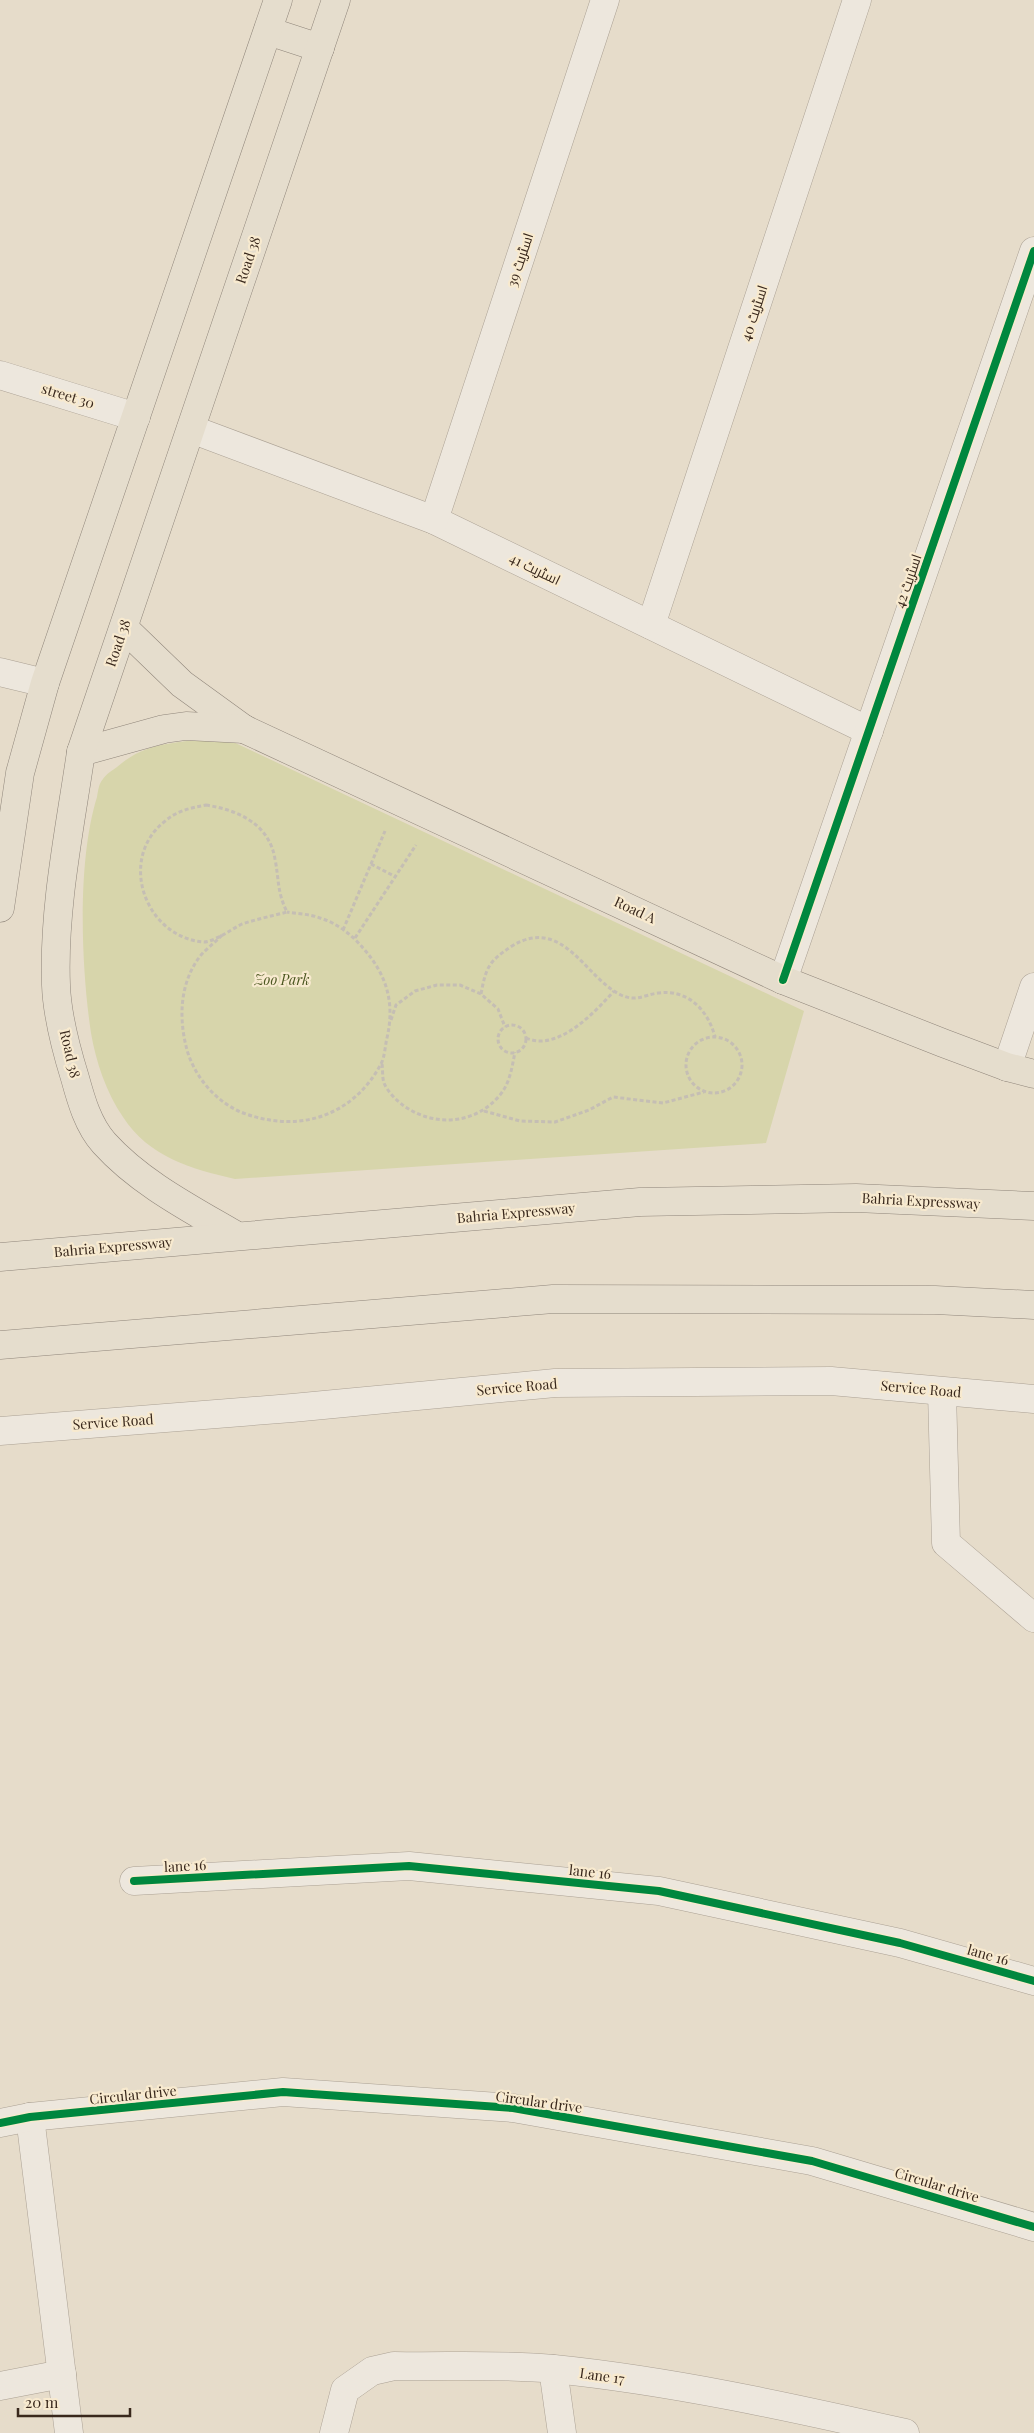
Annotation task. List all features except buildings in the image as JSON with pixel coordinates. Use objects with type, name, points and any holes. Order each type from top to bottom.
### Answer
[{"type":"main road","points":[[0,908],[20,773],[45,683],[278,0]]},
{"type":"main road","name":"Road 38","points":[[237,1236],[132,1170],[103,1142],[84,1110],[70,1060],[56,987],[57,950],[63,881],[81,752],[336,0]]},
{"type":"main road","points":[[268,31],[320,48]]},
{"type":"main road","points":[[124,628],[182,684],[244,729]]},
{"type":"main road","points":[[81,752],[164,729],[186,726],[244,729]]},
{"type":"main road","name":"Road A","points":[[244,729],[783,980],[1006,1067],[1034,1074]]},
{"type":"main road","name":"Bahria Expressway","points":[[0,1257],[640,1202],[856,1198],[1034,1206]]},
{"type":"main road","points":[[0,1345],[553,1300],[935,1300],[1034,1305]]},
{"type":"street","name":"اسٹریٹ 39","points":[[434,520],[606,0]]},
{"type":"street","name":"اسٹریٹ 40","points":[[651,625],[857,0]]},
{"type":"street","name":"اسٹریٹ 42","points":[[783,980],[1034,251]]},
{"type":"street","name":"street 30","points":[[0,375],[136,417]]},
{"type":"street","name":"اسٹریٹ 41","points":[[191,429],[434,520],[869,732]]},
{"type":"street","points":[[0,672],[45,683]]},
{"type":"street","points":[[1006,1067],[1034,987]]},
{"type":"street","name":"Service Road","points":[[0,1431],[292,1408],[555,1384],[831,1381],[1034,1399]]},
{"type":"street","points":[[942,1392],[946,1543],[1034,1618]]},
{"type":"street","name":"lane 16","points":[[134,1881],[409,1866],[659,1891],[900,1943],[1034,1981]]},
{"type":"street","name":"Circular drive","points":[[0,2123],[30,2117],[283,2092],[513,2108],[812,2161],[1034,2227]]},
{"type":"street","points":[[30,2117],[69,2433]]},
{"type":"street","name":"Lane 17","points":[[334,2433],[345,2390],[372,2371],[394,2366],[553,2369],[663,2385],[805,2422],[905,2433]]},
{"type":"street","points":[[553,2369],[562,2433]]},
{"type":"street","points":[[0,2386],[62,2374]]},
{"type":"path","points":[[342,930],[398,801]]},
{"type":"path","points":[[287,912],[279,897],[275,857],[266,836],[250,819],[229,808],[206,805],[183,810],[163,822],[148,840],[141,862],[141,886],[149,907],[164,925],[183,937],[206,942],[242,925],[287,912],[321,918],[355,938],[375,961],[389,993],[390,1024]]},
{"type":"path","points":[[355,938],[434,818]]},
{"type":"path","points":[[371,864],[396,877]]},
{"type":"path","points":[[222,935],[198,959],[184,991],[180,1025],[189,1059],[207,1088],[234,1110],[267,1121],[302,1122],[336,1111],[363,1090],[382,1062]]},
{"type":"path","points":[[481,994],[485,973],[494,958],[517,944],[532,939],[553,941],[568,948],[614,991],[622,996],[642,999],[656,993],[668,993],[689,998],[708,1017],[715,1037]]},
{"type":"path","points":[[505,1027],[498,1009],[481,994],[460,986],[437,984],[422,989],[396,1005],[382,1062],[384,1084],[398,1102],[417,1115],[439,1121],[462,1120],[484,1111],[501,1095],[511,1074],[515,1052]]},
{"type":"path","points":[[526,1038],[523,1047],[515,1052],[506,1051],[500,1046],[499,1034],[505,1027],[514,1025],[519,1026],[526,1038],[544,1042],[562,1035],[592,1014],[614,991]]},
{"type":"path","points":[[484,1111],[520,1121],[555,1122],[589,1110],[613,1097],[663,1103],[704,1092],[722,1092],[731,1088],[742,1072],[740,1054],[735,1046],[727,1040],[715,1037],[699,1041],[692,1047],[686,1064],[691,1081],[704,1092]]},
{"type":"green space","name":"Zoo Park","points":[[205,738],[229,740],[804,1011],[766,1143],[235,1179],[187,1166],[158,1152],[133,1131],[123,1117],[102,1076],[96,1055],[91,1033],[83,946],[86,851],[99,787],[106,775],[128,759],[148,749]]},
{"type":"cycle path","points":[[783,980],[1034,251]]},
{"type":"cycle path","points":[[134,1881],[409,1866],[659,1891],[900,1943],[1034,1981]]},
{"type":"cycle path","points":[[0,2123],[30,2117],[283,2092],[513,2108],[812,2161],[1034,2227]]}]
